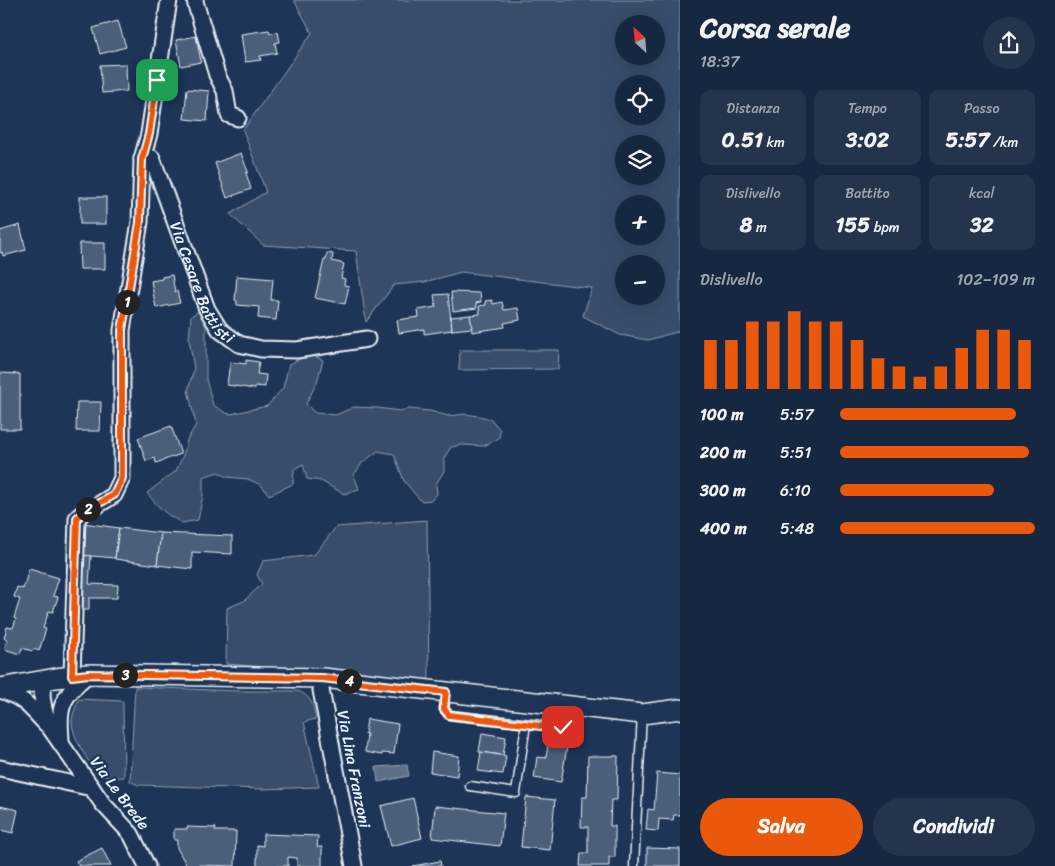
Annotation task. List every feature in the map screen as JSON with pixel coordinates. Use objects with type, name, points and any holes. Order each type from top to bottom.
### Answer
[{"type":"street","points":[[61,711],[80,675],[77,518],[86,510],[114,495],[122,478],[122,330],[140,222],[142,159],[149,134],[170,0]]},
{"type":"street","points":[[195,0],[217,75],[225,92],[229,115],[238,118]]},
{"type":"street","name":"Via Cesare Battisti","points":[[142,159],[152,158],[207,309],[220,330],[238,344],[261,349],[297,350],[367,339]]},
{"type":"street","points":[[5,688],[80,675],[322,678],[642,714],[680,709]]},
{"type":"street","name":"Via Lina Franzoni","points":[[322,678],[321,690],[354,866]]},
{"type":"street","points":[[43,680],[57,700],[61,711],[61,743]]},
{"type":"street","name":"Via Le Brede","points":[[43,680],[42,696],[50,728]]},
{"type":"street","name":"Via Le Brede","points":[[5,688],[29,704],[50,728],[103,804],[131,834],[147,866]]},
{"type":"street","points":[[0,768],[92,788]]},
{"type":"lane","points":[[446,692],[444,709],[449,715],[558,728],[563,727],[567,705]]},
{"type":"lane","points":[[634,866],[642,714]]},
{"type":"lane","points":[[470,786],[516,792],[526,724]]},
{"type":"shaded area","points":[[294,0],[680,0],[680,331],[648,340],[620,335],[583,316],[592,288],[461,272],[425,282],[394,285],[366,322],[356,251],[263,245],[230,214],[266,192],[243,130],[312,33]]},
{"type":"shaded area","points":[[200,310],[206,327],[206,379],[213,405],[226,413],[231,414],[267,406],[283,388],[289,364],[310,354],[323,360],[317,382],[306,404],[315,413],[336,415],[354,407],[400,411],[409,409],[430,411],[448,416],[465,414],[491,419],[500,430],[499,438],[484,446],[461,445],[451,447],[444,458],[444,471],[436,484],[437,494],[432,500],[421,501],[404,481],[394,454],[378,451],[362,463],[354,475],[359,489],[344,494],[321,481],[307,479],[303,464],[294,469],[293,484],[269,495],[261,485],[248,479],[227,477],[218,472],[203,477],[203,495],[198,520],[182,523],[163,510],[147,493],[176,471],[184,453],[187,440],[196,425],[188,390],[194,369],[189,339],[191,316]]},
{"type":"shaded area","points":[[460,350],[559,350],[558,369],[459,370]]},
{"type":"shaded area","points":[[427,520],[429,681],[226,664],[227,608],[244,601],[262,584],[257,575],[263,561],[314,555],[336,527]]},
{"type":"shaded area","points":[[135,687],[298,691],[303,693],[311,702],[316,719],[304,722],[319,787],[264,789],[138,785],[130,781]]},
{"type":"shaded area","points":[[79,699],[123,701],[124,777],[104,776],[99,773],[83,752],[75,736],[72,722],[73,713]]},
{"type":"shaded area","points":[[407,765],[409,776],[378,782],[376,767]]},
{"type":"building","points":[[118,21],[126,47],[100,54],[93,28]]},
{"type":"building","points":[[269,30],[270,33],[278,32],[280,42],[275,43],[277,53],[260,56],[261,60],[245,62],[241,34]]},
{"type":"building","points":[[196,36],[201,62],[181,66],[176,40]]},
{"type":"building","points":[[126,64],[127,91],[102,93],[100,65]]},
{"type":"building","points":[[187,89],[209,91],[207,121],[184,119]]},
{"type":"building","points":[[241,153],[248,172],[246,173],[251,189],[227,198],[215,163]]},
{"type":"building","points":[[80,197],[106,197],[106,224],[80,224]]},
{"type":"building","points":[[20,225],[26,250],[3,256],[2,252],[0,253],[0,231]]},
{"type":"building","points":[[79,243],[105,243],[105,269],[80,269]]},
{"type":"building","points":[[327,253],[333,254],[332,261],[344,264],[341,278],[345,279],[344,285],[349,286],[345,304],[315,298]]},
{"type":"building","points":[[172,275],[175,292],[177,291],[180,303],[156,308],[151,281]]},
{"type":"building","points":[[237,276],[273,279],[271,300],[278,300],[276,320],[258,318],[259,307],[237,305],[235,300]]},
{"type":"building","points":[[451,292],[480,293],[481,302],[476,303],[477,308],[453,311]]},
{"type":"building","points":[[448,294],[452,330],[424,334],[424,329],[399,333],[397,320],[419,317],[418,310],[436,307],[434,295]]},
{"type":"building","points":[[492,300],[493,304],[502,302],[504,310],[518,308],[520,320],[504,323],[505,327],[472,332],[470,315],[480,314],[479,306],[486,305],[485,301]]},
{"type":"building","points":[[470,315],[472,328],[452,330],[451,317]]},
{"type":"building","points":[[246,360],[259,362],[257,374],[266,375],[265,387],[255,386],[255,389],[227,385],[230,362],[246,364]]},
{"type":"building","points":[[0,373],[20,374],[20,429],[0,429]]},
{"type":"building","points":[[77,402],[101,402],[100,431],[76,431]]},
{"type":"building","points":[[171,426],[181,454],[156,463],[155,458],[146,461],[138,438]]},
{"type":"building","points":[[83,523],[119,528],[115,558],[80,555]]},
{"type":"building","points":[[119,528],[161,533],[157,565],[115,559]]},
{"type":"building","points":[[161,533],[232,536],[232,554],[192,552],[192,569],[157,565]]},
{"type":"building","points":[[80,555],[91,556],[89,584],[118,585],[117,598],[89,598],[89,610],[79,610]]},
{"type":"building","points":[[29,569],[59,578],[53,596],[58,597],[53,612],[49,611],[43,628],[46,629],[39,651],[22,648],[20,654],[4,649],[8,639],[4,638],[7,627],[13,628],[16,619],[14,618],[20,599],[14,597],[17,587],[23,589]]},
{"type":"building","points":[[367,719],[398,724],[394,754],[382,753],[382,755],[365,752]]},
{"type":"building","points":[[482,733],[506,737],[503,755],[479,752]]},
{"type":"building","points":[[548,744],[567,747],[561,782],[534,778],[537,757],[546,758]]},
{"type":"building","points":[[432,752],[459,756],[457,776],[430,772]]},
{"type":"building","points":[[481,752],[506,756],[503,774],[478,771]]},
{"type":"building","points":[[588,756],[618,756],[617,800],[611,800],[610,826],[615,826],[615,857],[609,857],[609,866],[580,866],[581,853],[588,853],[588,827],[581,827],[582,797],[587,797]]},
{"type":"building","points":[[657,773],[680,775],[680,815],[674,815],[673,820],[659,819],[658,831],[646,830],[648,809],[654,810]]},
{"type":"building","points":[[526,797],[555,800],[550,850],[521,847]]},
{"type":"building","points":[[413,798],[422,838],[391,846],[381,806]]},
{"type":"building","points":[[0,806],[18,810],[13,833],[0,830]]},
{"type":"building","points":[[435,806],[504,813],[500,846],[432,838]]},
{"type":"building","points":[[187,827],[216,828],[215,831],[236,831],[235,866],[187,866],[177,848],[177,840],[174,840],[174,829],[187,829]]},
{"type":"building","points":[[263,834],[318,836],[317,847],[322,847],[322,866],[297,866],[297,858],[288,857],[288,866],[257,866],[257,845],[263,846]]},
{"type":"building","points":[[102,848],[111,866],[79,866],[76,861]]},
{"type":"building","points":[[647,848],[680,849],[680,866],[647,866]]},
{"type":"building","points":[[440,861],[441,866],[413,866]]},
{"type":"route","points":[[157,80],[149,134],[142,159],[140,222],[122,330],[122,478],[114,495],[86,510],[77,518],[72,676],[88,674],[322,678],[446,692],[444,709],[449,715],[558,728],[563,727]]}]
